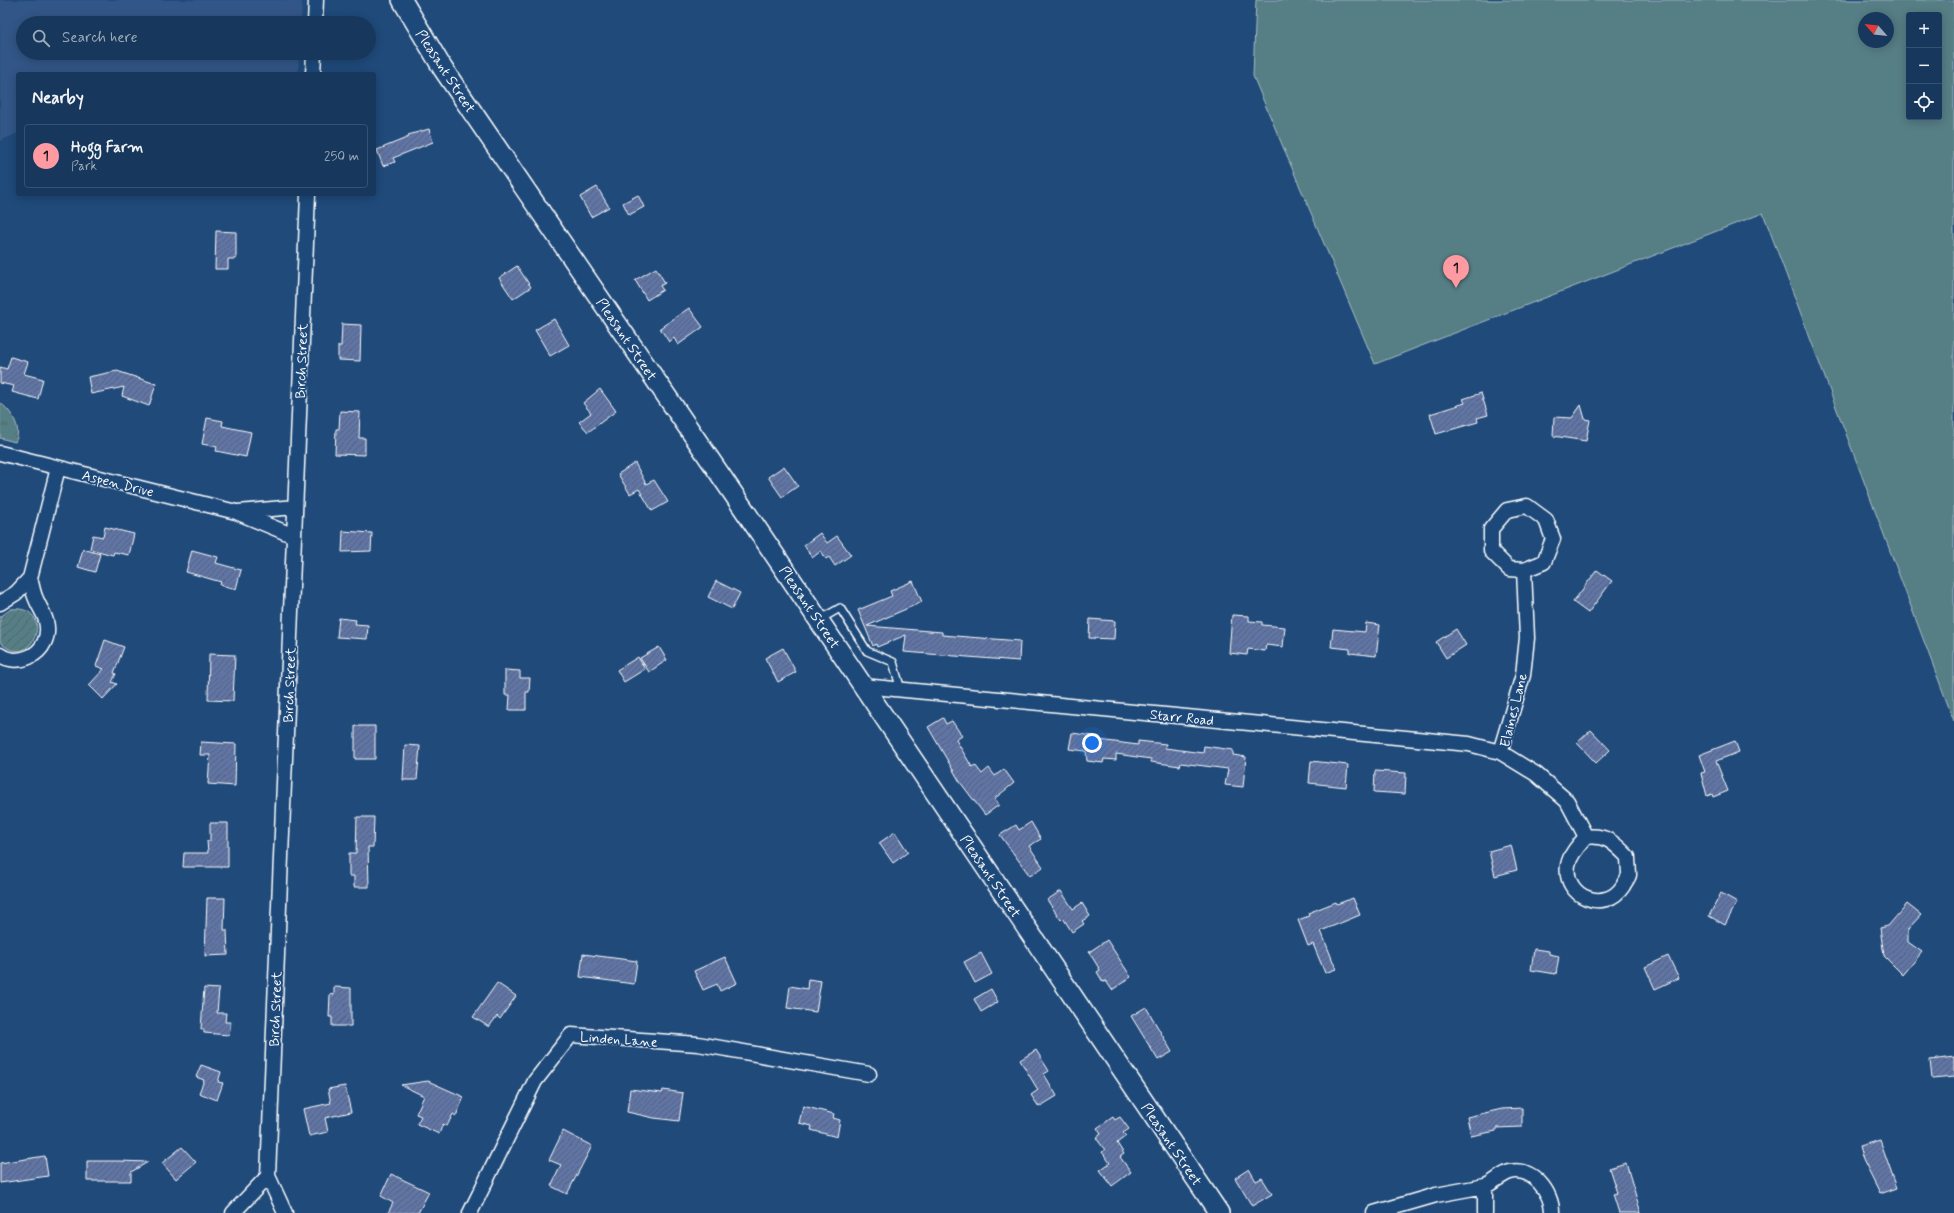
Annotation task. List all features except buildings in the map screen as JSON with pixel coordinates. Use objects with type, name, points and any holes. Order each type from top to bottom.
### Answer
[{"type":"main road","name":"Pleasant Street","points":[[405,1],[443,69],[863,686],[1219,1213]]},
{"type":"street","points":[[315,16],[316,0]]},
{"type":"street","points":[[313,72],[314,60]]},
{"type":"street","name":"Birch Street","points":[[285,1213],[268,1176],[308,196]]},
{"type":"street","name":"Aspen Drive","points":[[0,453],[236,512],[294,536]]},
{"type":"street","points":[[0,655],[11,660],[26,659],[37,652],[45,641],[47,634],[46,621],[35,598],[30,578],[58,468]]},
{"type":"street","points":[[1526,506],[1546,520],[1553,539],[1544,562],[1524,570],[1509,569],[1491,551],[1492,529],[1507,510],[1526,506]]},
{"type":"street","name":"Aspen Drive","points":[[236,512],[295,508]]},
{"type":"street","name":"Elaines Lane","points":[[1524,570],[1527,638],[1523,675],[1500,752],[1536,774],[1567,801],[1586,837]]},
{"type":"street","points":[[0,603],[16,593],[30,578]]},
{"type":"street","name":"Starr Road","points":[[863,686],[1469,744],[1500,752]]},
{"type":"street","points":[[1598,836],[1616,845],[1628,857],[1629,876],[1617,895],[1602,901],[1587,898],[1576,891],[1568,878],[1568,864],[1574,851],[1586,837],[1598,836]]},
{"type":"street","name":"Linden Lane","points":[[470,1213],[535,1081],[571,1036],[698,1044],[869,1074]]},
{"type":"street","points":[[1374,1213],[1436,1195],[1485,1186],[1510,1172],[1527,1174],[1545,1188],[1552,1203],[1552,1213]]},
{"type":"street","points":[[233,1213],[268,1176]]},
{"type":"street","points":[[1485,1186],[1485,1213]]},
{"type":"lane","points":[[818,620],[840,608],[867,651],[893,662],[901,690]]},
{"type":"shaded area","points":[[0,0],[302,0],[301,16],[16,16],[16,60],[299,60],[298,72],[16,72],[16,134],[0,141]]},
{"type":"green space","points":[[1256,0],[1954,0],[1954,721],[1763,213],[1375,364],[1253,76]]},
{"type":"green space","points":[[0,403],[8,410],[15,420],[18,431],[15,442],[0,438]]},
{"type":"green space","points":[[11,609],[25,610],[34,617],[37,626],[35,636],[30,645],[22,650],[12,650],[0,642],[0,617]]},
{"type":"place","name":"Hogg Farm","points":[[1456,288]]}]
